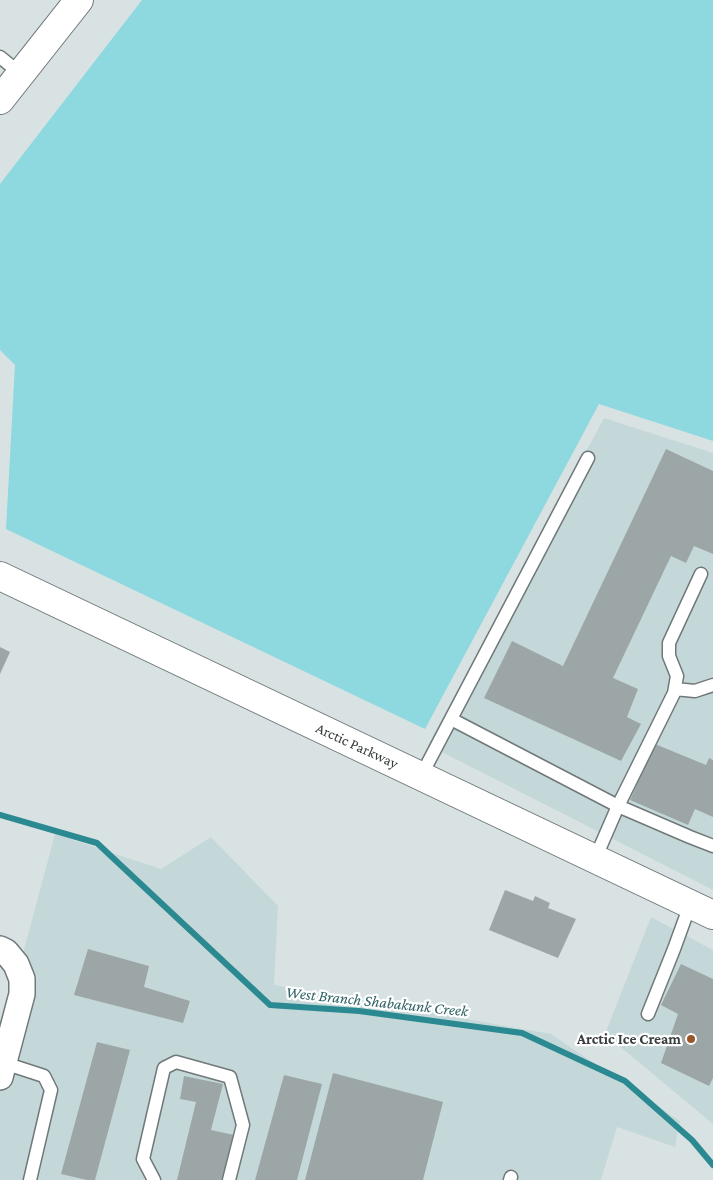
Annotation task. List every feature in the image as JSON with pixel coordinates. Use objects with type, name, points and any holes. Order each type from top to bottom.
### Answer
[{"type":"street","points":[[0,100],[79,0]]},
{"type":"street","name":"Arctic Parkway","points":[[0,576],[702,910]]},
{"type":"street","points":[[0,949],[6,952],[16,964],[22,979],[22,994],[2,1070]]},
{"type":"lane","points":[[0,56],[21,74]]},
{"type":"lane","points":[[421,776],[588,458]]},
{"type":"lane","points":[[595,859],[618,806],[674,694],[677,676],[669,656],[669,643],[701,574]]},
{"type":"lane","points":[[675,689],[695,691],[713,685]]},
{"type":"lane","points":[[450,719],[618,806],[713,846]]},
{"type":"lane","points":[[648,1014],[674,950],[702,910]]},
{"type":"lane","points":[[154,1180],[143,1159],[164,1068],[176,1062],[230,1077],[243,1125],[229,1180]]},
{"type":"lane","points":[[2,1070],[44,1076],[51,1090],[30,1180]]},
{"type":"shaded area","points":[[142,0],[713,0],[713,441],[599,404],[425,729],[6,529],[15,365],[0,350],[0,184]]},
{"type":"shaded area","points":[[604,418],[713,453],[713,890],[428,745]]},
{"type":"shaded area","points":[[55,834],[161,869],[211,837],[278,906],[274,985],[551,1034],[680,1121],[675,1147],[617,1127],[601,1180],[0,1180],[0,1039]]},
{"type":"shaded area","points":[[651,917],[713,950],[713,1124],[605,1034]]},
{"type":"building","points":[[666,449],[713,471],[713,554],[694,546],[686,563],[671,556],[613,678],[638,689],[627,717],[641,724],[621,761],[484,698],[512,641],[563,666]]},
{"type":"building","points":[[0,647],[10,652],[0,674]]},
{"type":"building","points":[[655,744],[706,765],[709,758],[713,760],[713,817],[695,809],[688,825],[630,800]]},
{"type":"building","points":[[505,890],[533,901],[535,896],[550,903],[548,908],[576,919],[558,958],[489,930]]},
{"type":"building","points":[[88,949],[149,966],[144,987],[190,1001],[183,1023],[74,995]]},
{"type":"building","name":"Arctic Ice Cream","points":[[681,964],[713,979],[713,1078],[709,1086],[661,1063],[678,1014],[661,1005]]},
{"type":"building","points":[[97,1042],[130,1050],[95,1180],[87,1180],[61,1174]]},
{"type":"building","points":[[333,1073],[443,1102],[423,1180],[305,1180]]},
{"type":"building","points":[[284,1075],[322,1084],[297,1180],[255,1180]]},
{"type":"building","points":[[184,1076],[223,1084],[211,1130],[234,1135],[222,1180],[177,1180],[196,1102],[180,1099]]},
{"type":"waterway","name":"West Branch Shabakunk Creek","points":[[0,815],[97,843],[270,1005],[359,1011],[522,1033],[625,1081],[692,1140],[713,1165]]},
{"type":"place","name":"Arctic Ice Cream","points":[[691,1039]]}]
